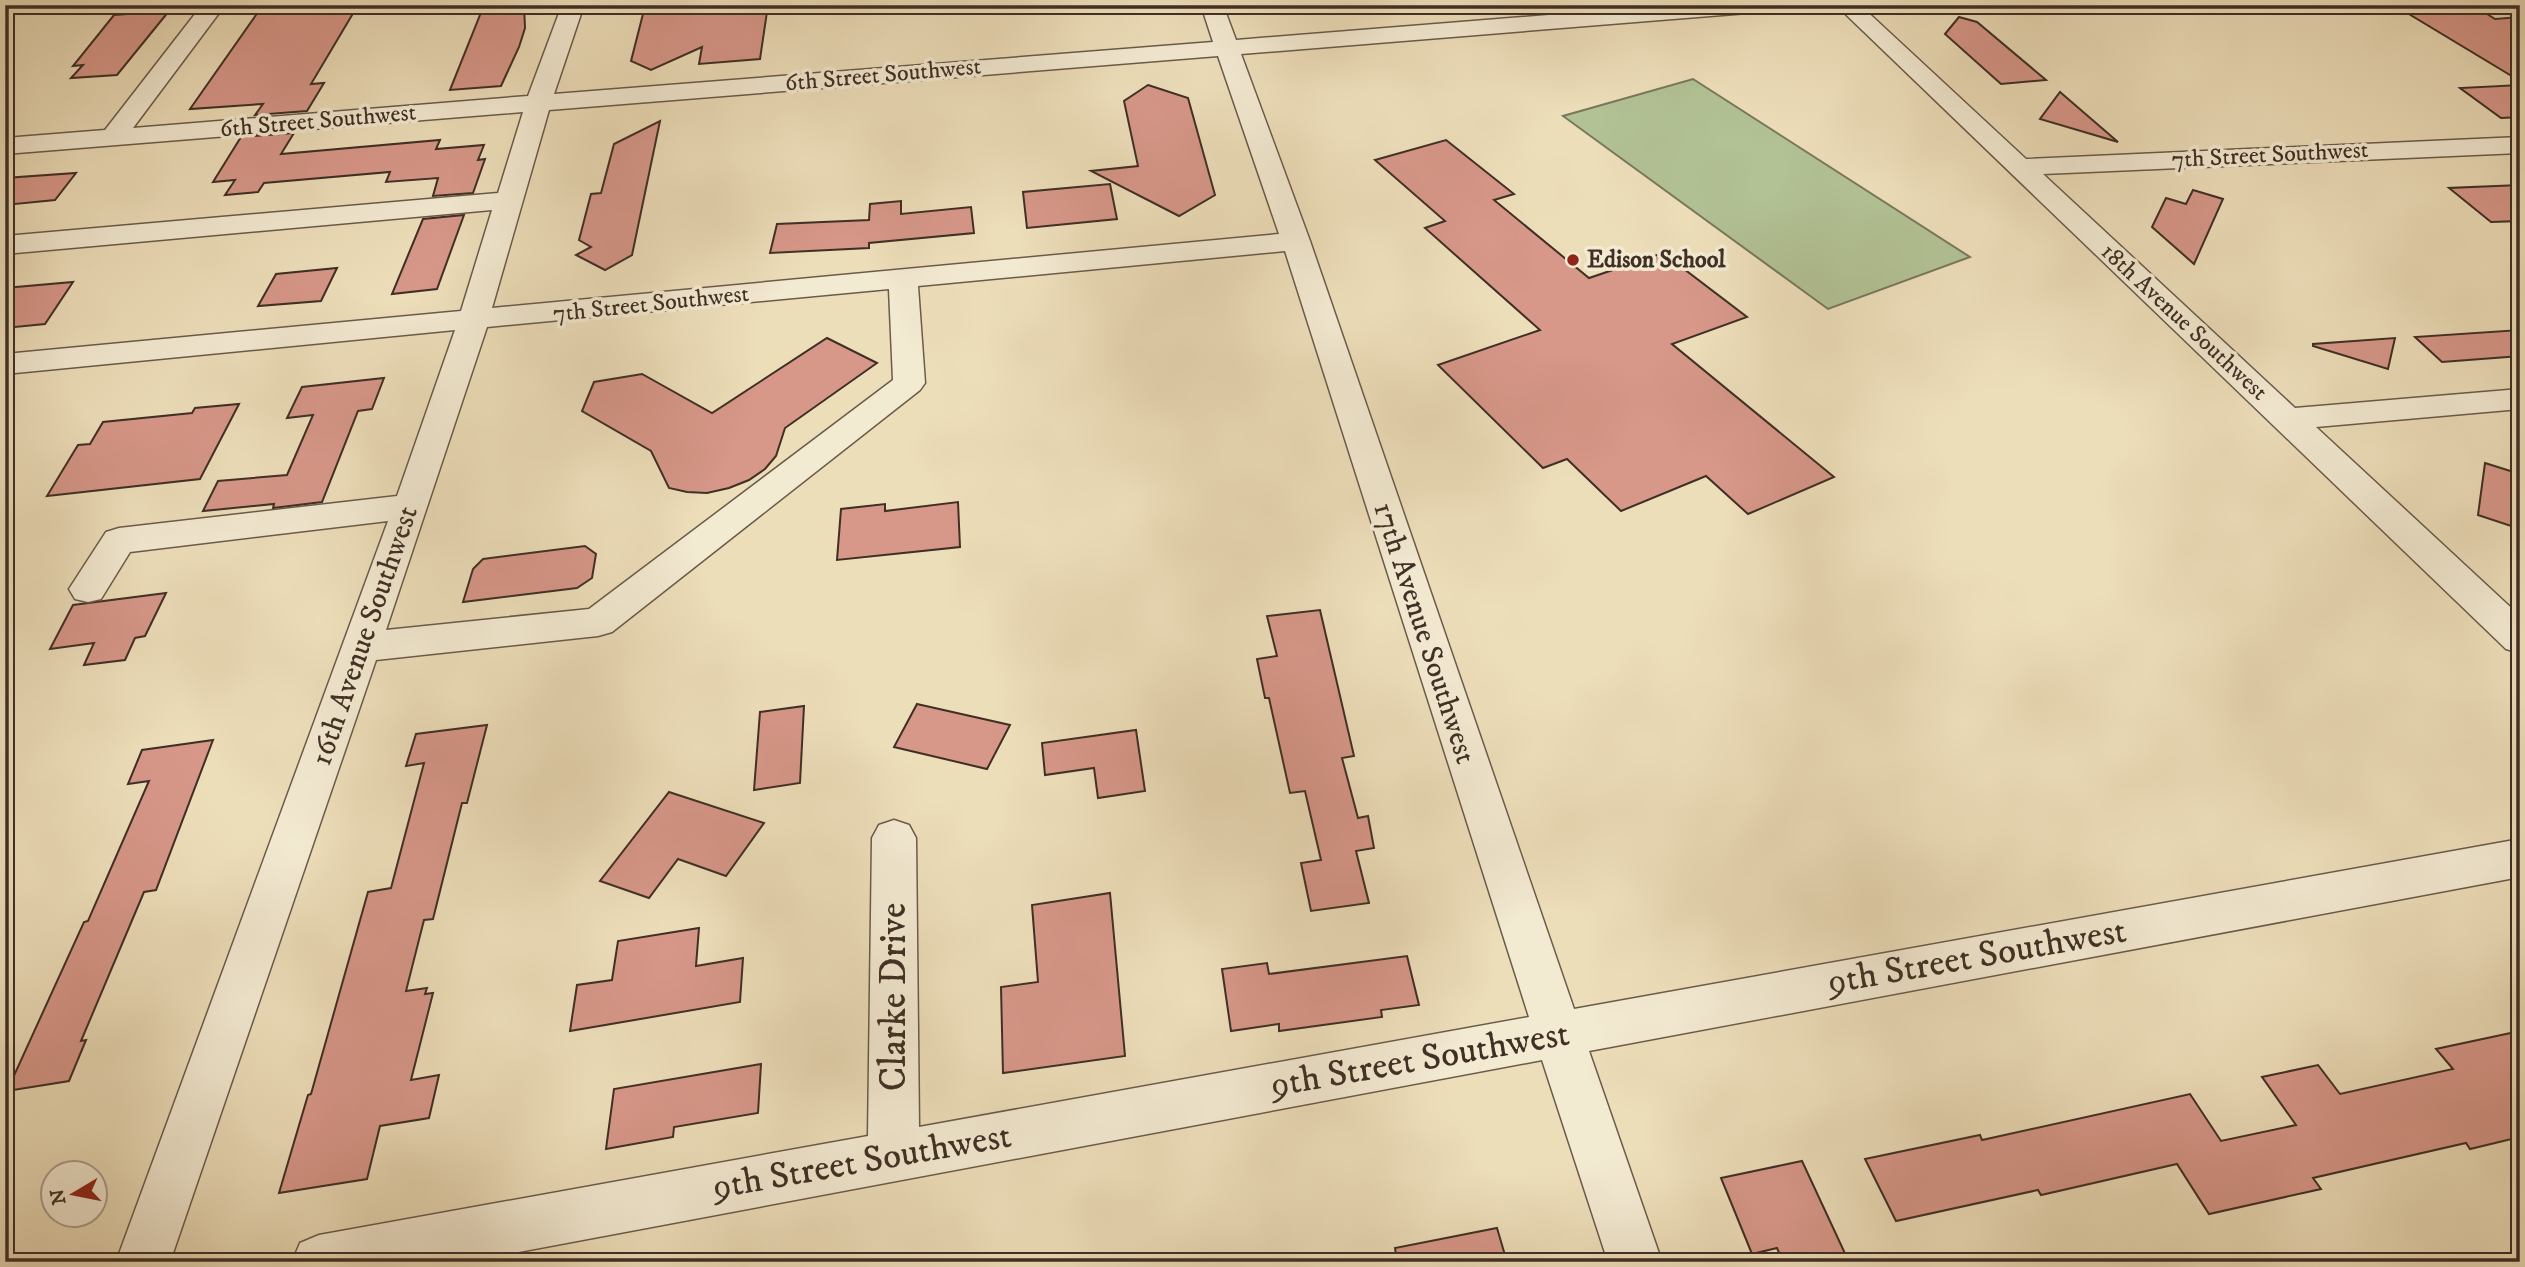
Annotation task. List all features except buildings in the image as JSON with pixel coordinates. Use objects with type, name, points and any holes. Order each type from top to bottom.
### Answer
[{"type":"street","points":[[112,138],[214,5]]},
{"type":"street","name":"16th Avenue Southwest","points":[[143,1262],[411,506],[473,321],[538,104],[572,5]]},
{"type":"street","name":"17th Avenue Southwest","points":[[1212,5],[1296,241],[1635,1262]]},
{"type":"street","name":"6th Street Southwest","points":[[5,146],[1760,5]]},
{"type":"street","name":"18th Avenue Southwest","points":[[1847,5],[2520,639]]},
{"type":"street","name":"7th Street Southwest","points":[[2020,167],[2520,145]]},
{"type":"street","points":[[5,245],[509,200]]},
{"type":"street","name":"7th Street Southwest","points":[[5,364],[1296,241]]},
{"type":"street","points":[[361,647],[598,622],[909,383],[903,279]]},
{"type":"street","points":[[2287,419],[2520,399]]},
{"type":"street","points":[[88,589],[119,541],[411,506]]},
{"type":"street","name":"Clarke Drive","points":[[894,838],[894,1156]]},
{"type":"street","name":"9th Street Southwest","points":[[319,1262],[2520,858]]},
{"type":"green space","points":[[1693,79],[1970,257],[1828,309],[1563,116]]},
{"type":"place","name":"Edison School","points":[[1573,260]]}]
